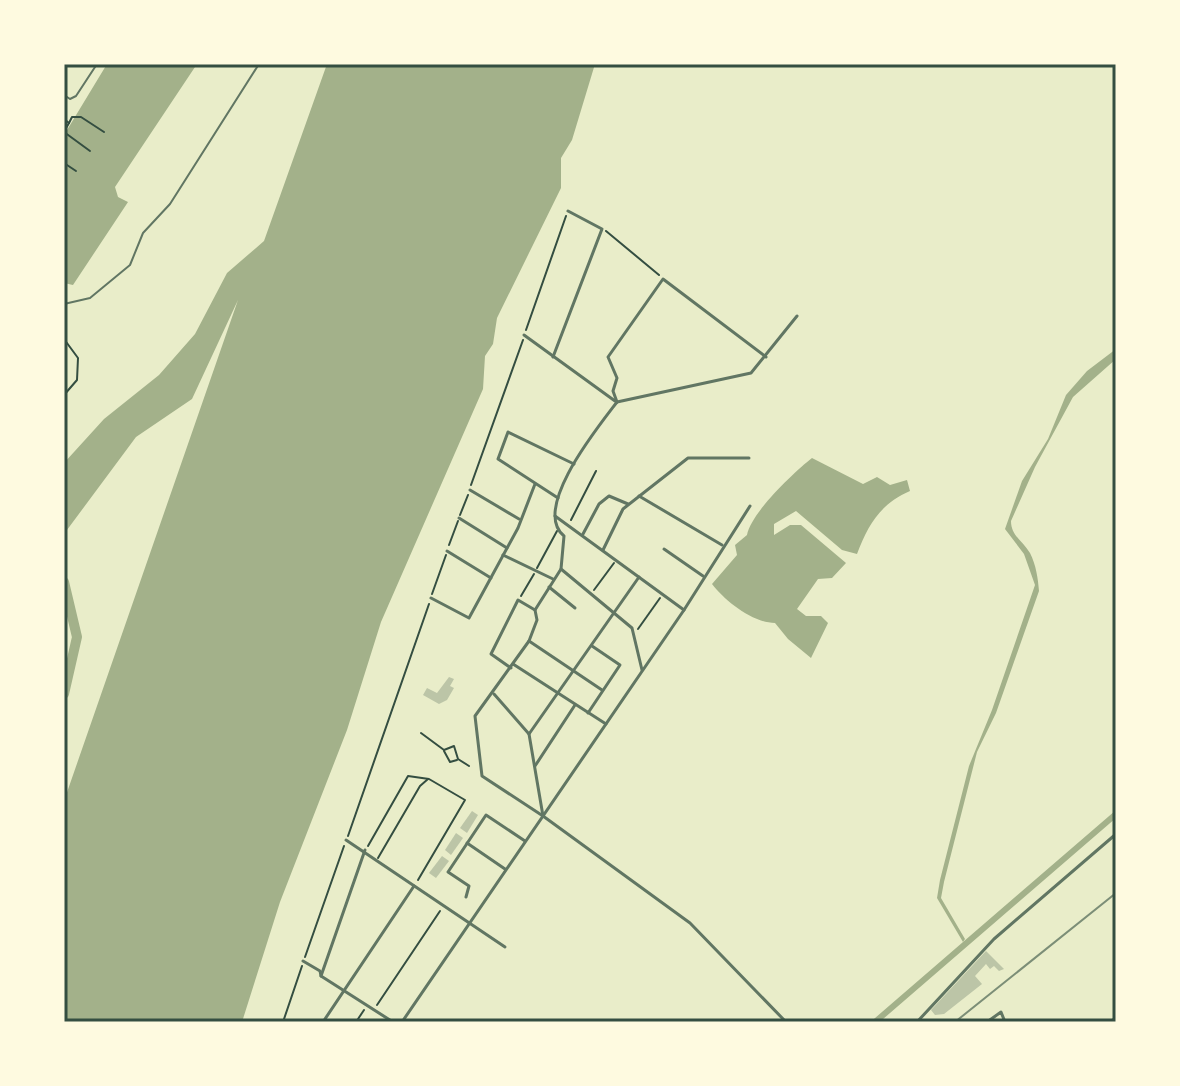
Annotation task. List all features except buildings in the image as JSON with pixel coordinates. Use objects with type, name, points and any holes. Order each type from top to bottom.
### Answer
[{"type":"main road","points":[[1110,1022],[1116,1020]]},
{"type":"street","points":[[553,357],[602,229],[568,211]]},
{"type":"street","points":[[617,402],[613,391],[617,378],[608,357],[663,279],[766,357]]},
{"type":"street","points":[[786,1022],[690,923],[543,816],[482,776],[475,716],[529,641],[537,620],[535,610],[561,569],[564,536],[557,530],[555,516],[558,498],[574,464],[617,402],[751,373],[797,316]]},
{"type":"street","points":[[524,335],[617,402]]},
{"type":"street","points":[[558,498],[498,459],[508,432],[574,464]]},
{"type":"street","points":[[603,550],[628,504],[688,458],[749,458]]},
{"type":"street","points":[[431,598],[469,618],[507,548],[535,484]]},
{"type":"street","points":[[470,490],[519,519]]},
{"type":"street","points":[[583,535],[599,504],[609,496],[628,504]]},
{"type":"street","points":[[638,496],[722,545]]},
{"type":"street","points":[[402,1022],[684,610],[722,545],[750,506]]},
{"type":"street","points":[[555,516],[684,610]]},
{"type":"street","points":[[459,518],[507,548]]},
{"type":"street","points":[[664,549],[703,576]]},
{"type":"street","points":[[447,551],[491,578]]},
{"type":"street","points":[[503,555],[553,579]]},
{"type":"street","points":[[561,569],[632,628],[642,670]]},
{"type":"street","points":[[529,734],[639,577]]},
{"type":"street","points":[[549,587],[575,608]]},
{"type":"street","points":[[535,610],[518,600],[491,654],[606,724]]},
{"type":"street","points":[[529,641],[602,690]]},
{"type":"street","points":[[588,713],[620,665],[592,646]]},
{"type":"street","points":[[493,694],[529,734],[543,816]]},
{"type":"street","points":[[534,766],[575,705]]},
{"type":"street","points":[[466,897],[469,886],[448,872],[486,815],[525,841]]},
{"type":"street","points":[[917,1022],[994,939],[1116,834]]},
{"type":"street","points":[[346,840],[471,921],[505,947]]},
{"type":"street","points":[[467,843],[505,869]]},
{"type":"street","points":[[321,976],[365,850]]},
{"type":"street","points":[[323,1022],[415,885]]},
{"type":"street","points":[[303,961],[393,1022]]},
{"type":"street","points":[[987,1022],[1001,1012],[1005,1022]]},
{"type":"lane","points":[[64,95],[70,99],[76,96],[97,64]]},
{"type":"lane","points":[[64,304],[90,298],[130,265],[143,233],[170,204],[259,64]]},
{"type":"path","points":[[90,151],[64,132],[72,117],[81,117],[104,132]]},
{"type":"path","points":[[64,119],[69,123]]},
{"type":"path","points":[[64,163],[76,171]]},
{"type":"path","points":[[283,1022],[568,211]]},
{"type":"path","points":[[602,229],[663,279]]},
{"type":"path","points":[[64,339],[78,358],[77,380],[64,395]]},
{"type":"path","points":[[569,525],[596,471]]},
{"type":"path","points":[[518,600],[557,530]]},
{"type":"path","points":[[592,595],[616,560]]},
{"type":"path","points":[[634,635],[663,594]]},
{"type":"path","points":[[421,733],[444,750],[445,759],[450,762],[458,759]]},
{"type":"path","points":[[444,750],[454,746],[458,759],[469,766]]},
{"type":"path","points":[[365,850],[408,776],[429,779],[465,800],[415,885]]},
{"type":"path","points":[[378,859],[420,786],[429,779]]},
{"type":"path","points":[[374,1010],[445,904]]},
{"type":"path","points":[[356,1022],[367,1005]]},
{"type":"shaded area","points":[[107,64],[197,64],[115,187],[118,197],[128,202],[73,285],[64,283],[64,135]]},
{"type":"shaded area","points":[[327,64],[595,64],[572,140],[561,158],[561,188],[497,318],[493,344],[485,356],[483,389],[381,622],[347,730],[280,902],[242,1022],[64,1022],[64,801],[238,300],[192,399],[136,437],[64,534],[64,463],[104,419],[159,375],[195,334],[227,273],[264,241]]},
{"type":"shaded area","points":[[1116,349],[1116,359],[1073,397],[1035,467],[1011,521],[1015,535],[1032,558],[1039,591],[996,713],[977,752],[944,882],[941,898],[965,939],[963,942],[937,898],[940,880],[969,766],[992,710],[1035,585],[1024,554],[1005,529],[1022,481],[1048,439],[1066,395],[1087,371]]},
{"type":"shaded area","points":[[812,458],[863,484],[877,477],[890,485],[907,480],[910,491],[876,516],[857,554],[842,550],[796,511],[774,524],[774,535],[790,525],[801,525],[846,563],[832,578],[818,579],[797,609],[806,616],[821,616],[828,623],[811,658],[788,639],[775,623],[740,610],[712,584],[737,555],[735,545],[747,535],[764,505]]},
{"type":"waterway","points":[[64,582],[77,637],[64,694]]},
{"type":"waterway","points":[[875,1022],[1116,814]]},
{"type":"railway","points":[[955,1022],[1116,893]]}]
